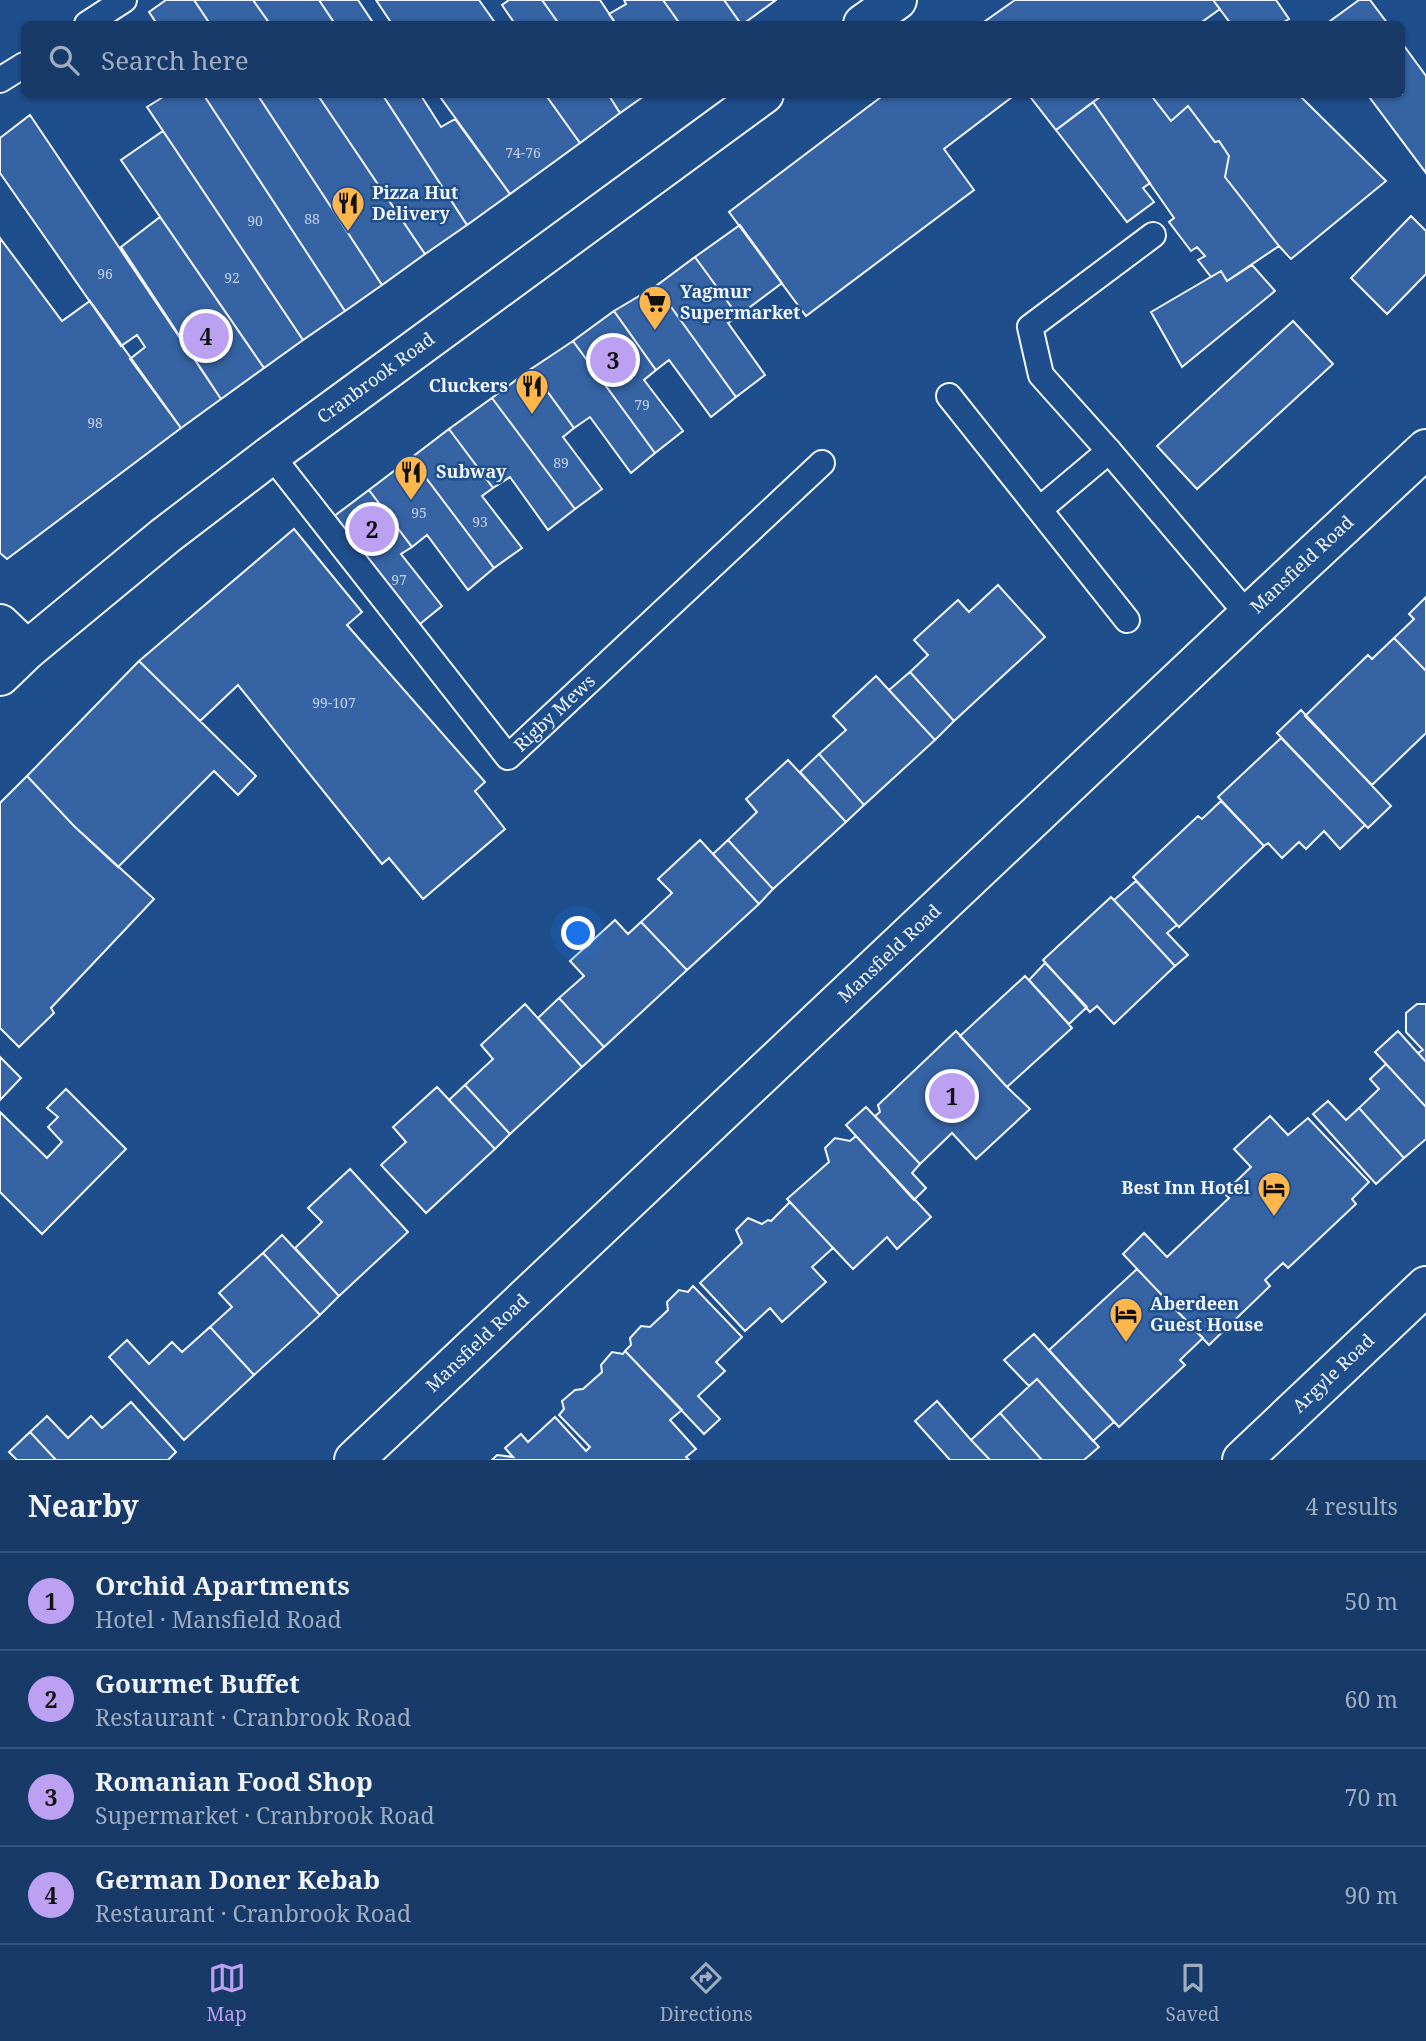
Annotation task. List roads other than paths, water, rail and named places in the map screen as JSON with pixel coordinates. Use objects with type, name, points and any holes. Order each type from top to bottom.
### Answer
[{"type":"street","points":[[867,21],[897,0]]},
{"type":"street","name":"Cranbrook Road","points":[[0,676],[13,637],[165,536],[271,455],[759,98]]},
{"type":"street","name":"Mansfield Road","points":[[354,1460],[1426,449]]},
{"type":"street","name":"Argyle Road","points":[[1242,1460],[1426,1286]]},
{"type":"lane","points":[[92,21],[124,0]]},
{"type":"lane","points":[[0,80],[21,67]]},
{"type":"lane","points":[[1153,235],[1030,327],[1041,375],[1248,615]]},
{"type":"lane","points":[[949,396],[1127,620]]},
{"type":"lane","points":[[1040,509],[1109,451]]},
{"type":"lane","name":"Rigby Mews","points":[[271,455],[508,757],[822,463]]},
{"type":"place","name":"Pizza Hut Delivery","points":[[348,233]]},
{"type":"place","name":"Yagmur Supermarket","points":[[655,332]]},
{"type":"place","name":"German Doner Kebab","points":[[206,336]]},
{"type":"place","name":"Romanian Food Shop","points":[[613,360]]},
{"type":"place","name":"Cluckers","points":[[532,416]]},
{"type":"place","name":"Subway","points":[[411,502]]},
{"type":"place","name":"Gourmet Buffet","points":[[372,529]]},
{"type":"place","name":"Orchid Apartments","points":[[952,1096]]},
{"type":"place","name":"Best Inn Hotel","points":[[1274,1218]]},
{"type":"place","name":"Aberdeen Guest House","points":[[1126,1344]]}]
